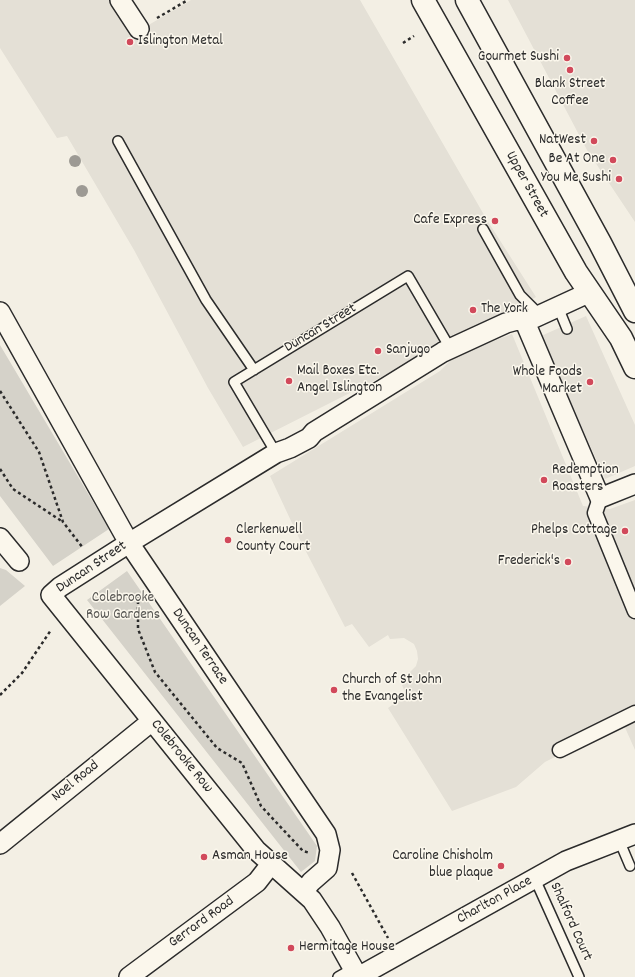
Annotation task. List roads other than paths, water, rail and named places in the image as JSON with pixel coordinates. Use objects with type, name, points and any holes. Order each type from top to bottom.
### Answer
[{"type":"highway","name":"Upper Street","points":[[423,0],[588,293],[621,338],[635,367]]},
{"type":"highway","points":[[467,0],[600,243],[635,311]]},
{"type":"street","points":[[120,0],[139,29]]},
{"type":"street","name":"Duncan Street","points":[[51,595],[60,586],[129,543],[276,453],[290,448],[309,438],[314,432],[450,348],[506,323],[532,318],[588,293]]},
{"type":"street","name":"Duncan Terrace","points":[[0,312],[129,543],[326,834],[330,850],[326,868],[304,891]]},
{"type":"street","points":[[532,318],[600,498],[595,513],[635,611]]},
{"type":"street","points":[[600,498],[635,484]]},
{"type":"street","points":[[0,538],[19,561]]},
{"type":"street","name":"Colebrooke Row","points":[[51,595],[256,850],[304,891],[312,900],[330,927],[352,975]]},
{"type":"street","points":[[560,750],[635,713]]},
{"type":"street","name":"Noel Road","points":[[0,844],[152,721]]},
{"type":"street","name":"Charlton Place","points":[[352,975],[566,861],[627,837]]},
{"type":"street","name":"Gerrard Road","points":[[129,977],[257,882],[271,864]]},
{"type":"lane","points":[[118,141],[206,300],[254,370]]},
{"type":"lane","points":[[483,229],[532,318]]},
{"type":"lane","name":"Duncan Street","points":[[276,453],[234,382],[408,276],[450,348]]},
{"type":"lane","points":[[558,306],[567,330]]},
{"type":"lane","points":[[627,837],[630,866]]},
{"type":"lane","name":"Shalford Court","points":[[534,879],[579,977]]},
{"type":"place","name":"Islington Metal","points":[[130,42]]},
{"type":"place","name":"Gourmet Sushi","points":[[567,58]]},
{"type":"place","name":"Blank Street Coffee","points":[[570,70]]},
{"type":"place","name":"NatWest","points":[[594,141]]},
{"type":"place","name":"Be At One","points":[[613,160]]},
{"type":"place","name":"You Me Sushi","points":[[619,179]]},
{"type":"place","name":"Cafe Express","points":[[495,221]]},
{"type":"place","name":"The York","points":[[473,310]]},
{"type":"place","name":"Sanjugo","points":[[378,351]]},
{"type":"place","name":"Mail Boxes Etc. Angel Islington","points":[[289,381]]},
{"type":"place","name":"Whole Foods Market","points":[[590,382]]},
{"type":"place","name":"Redemption Roasters","points":[[544,480]]},
{"type":"place","name":"Phelps Cottage","points":[[625,531]]},
{"type":"place","name":"Clerkenwell County Court","points":[[228,540]]},
{"type":"place","name":"Frederick's","points":[[568,562]]},
{"type":"place","name":"Church of St John the Evangelist","points":[[334,690]]},
{"type":"place","name":"Asman House","points":[[204,857]]},
{"type":"place","name":"Caroline Chisholm blue plaque","points":[[501,866]]},
{"type":"place","name":"Hermitage House","points":[[291,948]]},
{"type":"park label","name":"Colebrooke Row Gardens","points":[[123,608]]}]
